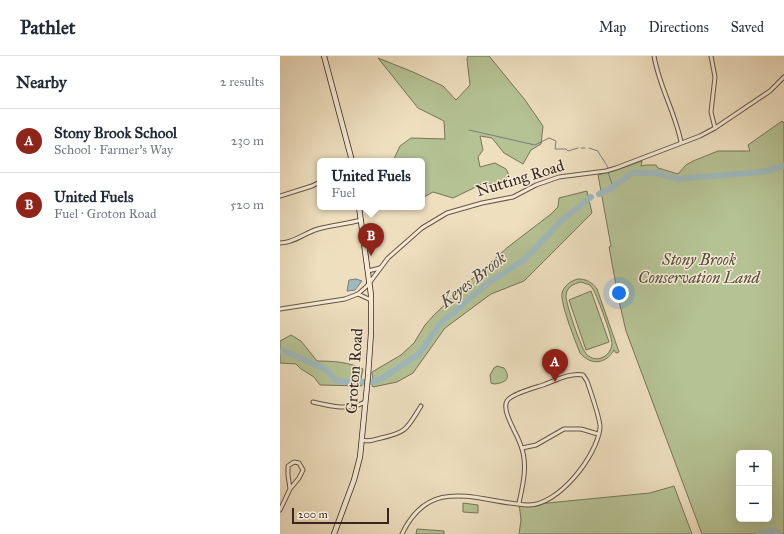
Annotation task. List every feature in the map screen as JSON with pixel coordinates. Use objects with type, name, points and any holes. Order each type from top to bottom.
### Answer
[{"type":"main road","points":[[324,56],[351,158]]},
{"type":"main road","name":"Groton Road","points":[[334,534],[354,480],[360,457],[371,333],[370,282],[359,210]]},
{"type":"street","points":[[654,56],[657,73],[678,128],[681,142]]},
{"type":"street","points":[[711,56],[715,77],[712,112],[715,128]]},
{"type":"street","name":"Nutting Road","points":[[358,294],[370,282],[388,258],[422,228],[447,213],[482,203],[513,197],[536,185],[559,177],[606,171],[616,168],[681,142],[715,128],[770,91],[784,78]]},
{"type":"street","points":[[280,196],[317,184]]},
{"type":"street","points":[[280,243],[288,243],[318,229],[361,220]]},
{"type":"street","points":[[368,271],[380,268]]},
{"type":"street","points":[[280,309],[345,298],[358,294],[371,300]]},
{"type":"street","points":[[402,534],[409,521],[419,510],[428,504],[445,497],[466,496],[528,505],[541,503],[563,489],[588,460],[596,443],[600,429],[587,381],[583,375],[578,374],[525,391],[510,397],[506,402],[505,409],[522,448],[524,457],[522,489],[519,503]]},
{"type":"street","points":[[313,402],[350,407],[358,406],[365,402]]},
{"type":"street","points":[[362,440],[373,441],[401,432],[406,428],[421,406]]},
{"type":"street","points":[[522,448],[536,445],[556,432],[564,429],[581,429],[598,434]]},
{"type":"street","points":[[280,510],[290,489],[299,478],[303,470],[299,463],[294,462],[288,466],[290,489]]},
{"type":"green space","points":[[468,56],[489,56],[525,100],[543,126],[541,144],[531,150],[523,164],[504,153],[492,138],[480,136],[483,150],[478,157],[480,167],[495,163],[506,169],[510,177],[501,183],[482,184],[453,198],[433,192],[425,196],[425,158],[394,158],[400,146],[411,138],[445,139],[444,121],[418,108],[378,58],[443,86],[456,100],[470,85],[467,59]]},
{"type":"green space","name":"Stony Brook Conservation Land","points":[[782,121],[784,123],[784,534],[702,534],[626,331],[609,247],[611,246],[598,175],[642,161],[641,166],[656,165],[658,168],[678,174],[686,165],[718,151],[750,151],[748,145]]},
{"type":"green space","name":"Keyes Brook","points":[[587,191],[592,213],[524,281],[491,294],[445,328],[413,373],[397,382],[373,387],[371,383],[373,380],[372,372],[401,355],[414,343],[425,325],[463,287],[508,247],[558,207],[559,198]]},
{"type":"green space","points":[[575,280],[586,280],[593,284],[597,289],[619,352],[616,353],[614,350],[611,355],[603,361],[598,362],[589,360],[580,353],[569,323],[563,305],[562,293],[570,282]],"holes":[[[581,282],[590,285],[601,308],[610,333],[612,344],[607,355],[597,359],[587,355],[581,345],[566,299],[568,290],[573,285]]]},
{"type":"green space","points":[[591,291],[609,342],[586,350],[569,300]]},
{"type":"green space","points":[[291,335],[301,341],[317,361],[341,362],[363,369],[361,379],[364,381],[364,384],[361,386],[320,385],[314,377],[296,364],[280,363],[280,341]]},
{"type":"green space","points":[[497,366],[504,368],[507,378],[501,383],[494,384],[491,383],[490,375]]},
{"type":"green space","points":[[674,486],[692,534],[519,534],[521,520],[519,503],[527,505],[650,493]]},
{"type":"green space","points":[[463,503],[478,505],[478,513],[463,512]]},
{"type":"green space","points":[[417,529],[444,531],[444,534],[416,534]]},
{"type":"water","points":[[356,279],[362,281],[355,290],[347,291],[349,280]]},
{"type":"waterway","points":[[469,130],[535,145],[549,138],[556,141],[555,149],[566,149],[568,151],[578,148]]},
{"type":"waterway","points":[[589,148],[598,151],[608,168]]},
{"type":"waterway","name":"Keyes Brook","points":[[599,194],[610,189],[632,173],[657,173],[677,179],[762,172],[784,166]]},
{"type":"waterway","points":[[608,172],[613,187]]},
{"type":"waterway","name":"Keyes Brook","points":[[371,382],[381,379],[419,354],[441,323],[488,283],[525,259],[562,220],[591,197]]},
{"type":"waterway","name":"Keyes Brook","points":[[280,352],[285,351],[327,370],[335,380],[364,382]]},
{"type":"waterway","points":[[759,534],[773,530],[779,534]]},
{"type":"place","name":"United Fuels","points":[[371,256]]},
{"type":"place","name":"Stony Brook School","points":[[555,382]]}]
